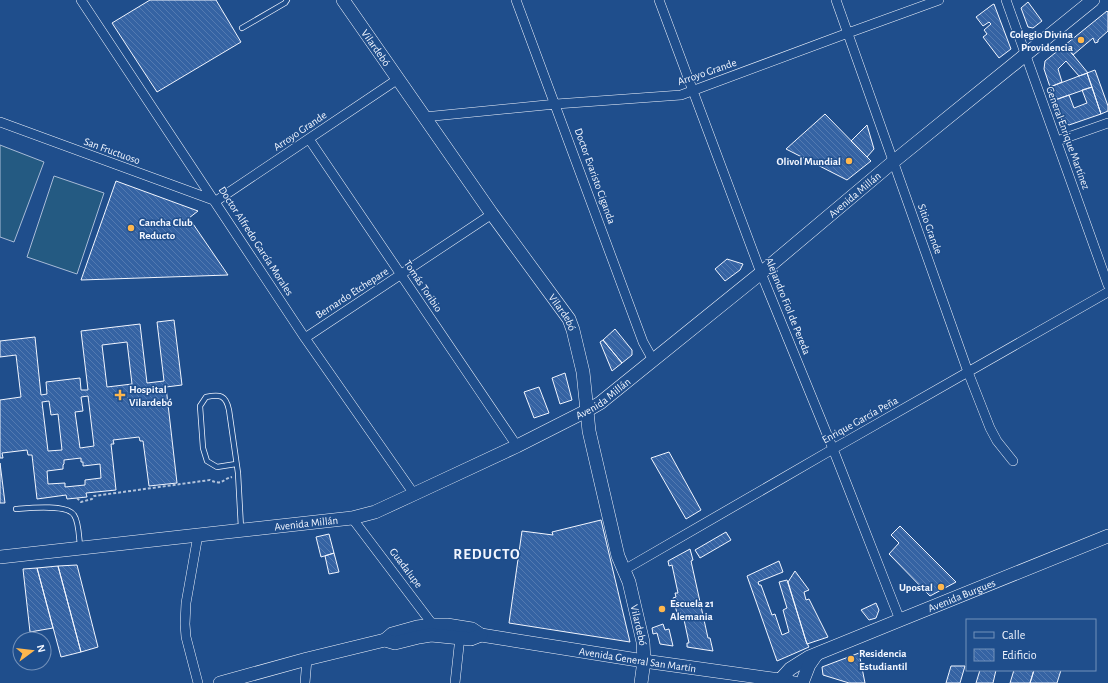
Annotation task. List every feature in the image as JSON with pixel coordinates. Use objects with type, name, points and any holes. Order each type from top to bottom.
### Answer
[{"type":"main road","name":"Vilardebó","points":[[343,0],[492,214],[569,319],[583,372],[589,431],[618,556],[629,582],[643,642],[644,661],[641,683]]},
{"type":"main road","name":"Avenida Millán","points":[[0,557],[352,518],[375,512],[517,446],[588,410],[600,403],[761,273],[893,162],[1026,56],[1093,0]]},
{"type":"main road","name":"Avenida Burgues","points":[[780,680],[790,669],[810,657],[1108,536]]},
{"type":"main road","name":"Avenida General San Martín","points":[[432,630],[447,626],[472,628],[481,635]]},
{"type":"main road","name":"Avenida General San Martín","points":[[220,683],[307,659],[385,640],[392,634],[418,627],[460,638],[471,638],[481,635],[795,683]]},
{"type":"main road","points":[[802,683],[809,665],[816,655]]},
{"type":"street","name":"Doctor Alfredo García Morales","points":[[81,0],[306,338],[414,494]]},
{"type":"street","name":"Doctor Evaristo Ciganda","points":[[516,0],[556,104],[643,342],[653,360]]},
{"type":"street","name":"Alejandro Fiol de Pereda","points":[[659,0],[761,273],[833,449],[900,620]]},
{"type":"street","name":"Sitio Grande","points":[[836,0],[968,372],[990,428],[997,441],[1013,461]]},
{"type":"street","name":"Arroyo Grande","points":[[424,117],[556,104],[681,95],[939,0]]},
{"type":"street","name":"General Enrique Martínez","points":[[1006,0],[1108,285]]},
{"type":"street","name":"Arroyo Grande","points":[[216,201],[398,80]]},
{"type":"street","name":"San Fructuoso","points":[[0,122],[216,201]]},
{"type":"street","points":[[1057,141],[1108,123]]},
{"type":"street","name":"Tomás Toribio","points":[[309,139],[517,446]]},
{"type":"street","name":"Bernardo Etchepare","points":[[306,338],[492,214]]},
{"type":"street","name":"Enrique García Peña","points":[[624,570],[1108,292]]},
{"type":"street","name":"Guadalupe","points":[[352,518],[432,630]]},
{"type":"street","points":[[198,535],[186,603],[185,624],[186,637],[198,683]]},
{"type":"street","points":[[455,683],[460,638]]},
{"type":"street","points":[[305,683],[307,659]]},
{"type":"lane","points":[[242,28],[285,3],[287,0]]},
{"type":"lane","points":[[236,464],[217,467],[207,461],[203,448],[200,406],[206,397],[217,394],[223,397],[228,403],[238,476],[242,530]]},
{"type":"lane","points":[[16,509],[59,508],[68,510],[74,514],[77,524],[80,548]]},
{"type":"path","points":[[77,498],[81,502],[92,499],[94,496],[210,480],[217,483],[224,482],[229,477],[238,476]]},
{"type":"shaded area","points":[[0,145],[44,162],[14,242],[0,237]]},
{"type":"shaded area","points":[[54,176],[104,193],[77,274],[27,257]]},
{"type":"building","points":[[150,0],[216,0],[241,42],[157,92],[112,23]]},
{"type":"building","points":[[1028,2],[1042,21],[1033,28],[1028,27],[1021,8]]},
{"type":"building","points":[[994,4],[1011,49],[999,58],[983,37],[987,34],[984,30],[991,24],[989,22],[983,26],[976,17]]},
{"type":"building","points":[[1107,11],[1108,31],[1098,40],[1098,42],[1095,43],[1093,38],[1073,55],[1065,45]]},
{"type":"building","points":[[1065,45],[1088,73],[1079,76],[1066,61],[1058,69],[1062,82],[1050,87],[1044,69],[1045,61]]},
{"type":"building","points":[[1095,70],[1108,106],[1108,111],[1101,114],[1087,73]]},
{"type":"building","points":[[1087,73],[1092,87],[1055,100],[1050,87]]},
{"type":"building","points":[[1092,87],[1101,114],[1069,125],[1062,121],[1055,100],[1069,95],[1074,108],[1087,103],[1082,90]]},
{"type":"building","points":[[825,114],[871,161],[847,180],[786,149]]},
{"type":"building","points":[[867,125],[874,149],[867,157],[851,141]]},
{"type":"building","points":[[116,181],[198,211],[189,218],[228,275],[81,280]]},
{"type":"building","points":[[727,259],[743,264],[740,270],[725,281],[715,269]]},
{"type":"building","points":[[174,320],[182,385],[166,387],[177,483],[149,486],[143,441],[140,441],[139,437],[113,440],[114,444],[111,444],[116,490],[86,493],[87,497],[67,499],[66,495],[37,499],[32,455],[28,455],[27,450],[2,453],[3,458],[0,458],[0,400],[21,397],[16,355],[0,357],[0,341],[35,337],[41,395],[47,394],[46,382],[80,378],[81,390],[88,390],[81,331],[140,324],[147,383],[164,381],[157,322]],"holes":[[[127,342],[132,384],[107,387],[102,345]],[[88,396],[94,446],[80,448],[75,412],[83,411],[81,397]],[[49,401],[51,415],[58,414],[62,450],[48,451],[42,402]],[[81,458],[83,466],[100,464],[101,478],[85,480],[85,485],[65,487],[65,483],[48,484],[47,471],[63,469],[64,460]]]},
{"type":"building","points":[[615,329],[632,350],[632,355],[622,363],[603,340]]},
{"type":"building","points":[[603,340],[622,363],[612,371],[600,342]]},
{"type":"building","points":[[565,373],[572,400],[560,404],[552,378]]},
{"type":"building","points":[[539,387],[549,413],[534,418],[524,392]]},
{"type":"building","points":[[669,452],[701,510],[686,519],[651,458]]},
{"type":"building","points":[[0,463],[5,503],[0,503]]},
{"type":"building","points":[[601,520],[630,642],[509,623],[522,531],[553,535],[552,532]]},
{"type":"building","points":[[900,526],[956,582],[930,596],[889,554],[899,543],[891,535]]},
{"type":"building","points":[[726,532],[731,540],[700,558],[695,550]]},
{"type":"building","points":[[329,534],[334,553],[321,557],[316,537]]},
{"type":"building","points":[[690,549],[693,560],[691,561],[708,638],[710,638],[713,651],[687,647],[687,643],[689,643],[683,615],[680,615],[680,612],[677,613],[673,598],[676,597],[675,593],[678,593],[672,565],[669,566],[668,561]]},
{"type":"building","points":[[334,553],[339,572],[329,574],[325,556]]},
{"type":"building","points":[[779,561],[783,572],[758,582],[759,585],[761,585],[772,615],[775,614],[782,635],[789,632],[783,610],[787,608],[779,582],[787,580],[809,647],[777,661],[747,576]]},
{"type":"building","points":[[77,565],[98,647],[81,652],[58,566]]},
{"type":"building","points":[[58,566],[81,652],[61,657],[37,568]]},
{"type":"building","points":[[37,568],[53,628],[30,631],[23,569]]},
{"type":"building","points":[[795,571],[809,590],[804,592],[806,600],[809,599],[828,637],[807,644],[788,582]]},
{"type":"building","points":[[876,603],[879,610],[876,618],[869,620],[861,610]]},
{"type":"building","points":[[663,624],[665,630],[669,629],[673,646],[660,644],[657,633],[653,634],[652,628]]},
{"type":"building","points":[[859,653],[865,683],[849,683],[823,675],[822,667]]},
{"type":"building","points":[[951,666],[965,666],[960,683],[946,683]]},
{"type":"building","points":[[980,671],[996,671],[993,683],[976,683]]},
{"type":"building","points":[[1014,671],[1034,671],[1030,683],[1010,683]]},
{"type":"building","points":[[1034,671],[1061,671],[1057,683],[1030,683]]},
{"type":"place","name":"Colegio Divina Providencia","points":[[1081,40]]},
{"type":"place","name":"Olivol Mundial","points":[[849,161]]},
{"type":"place","name":"Cancha Club Reducto","points":[[131,228]]},
{"type":"place","name":"Hospital Vilardebó","points":[[120,395]]},
{"type":"place","name":"Upostal","points":[[941,587]]},
{"type":"place","name":"Escuela 21 Alemania","points":[[662,609]]},
{"type":"place","name":"Residencia Estudiantil","points":[[851,659]]},
{"type":"district","name":"REDUCTO","points":[[487,554]]}]
